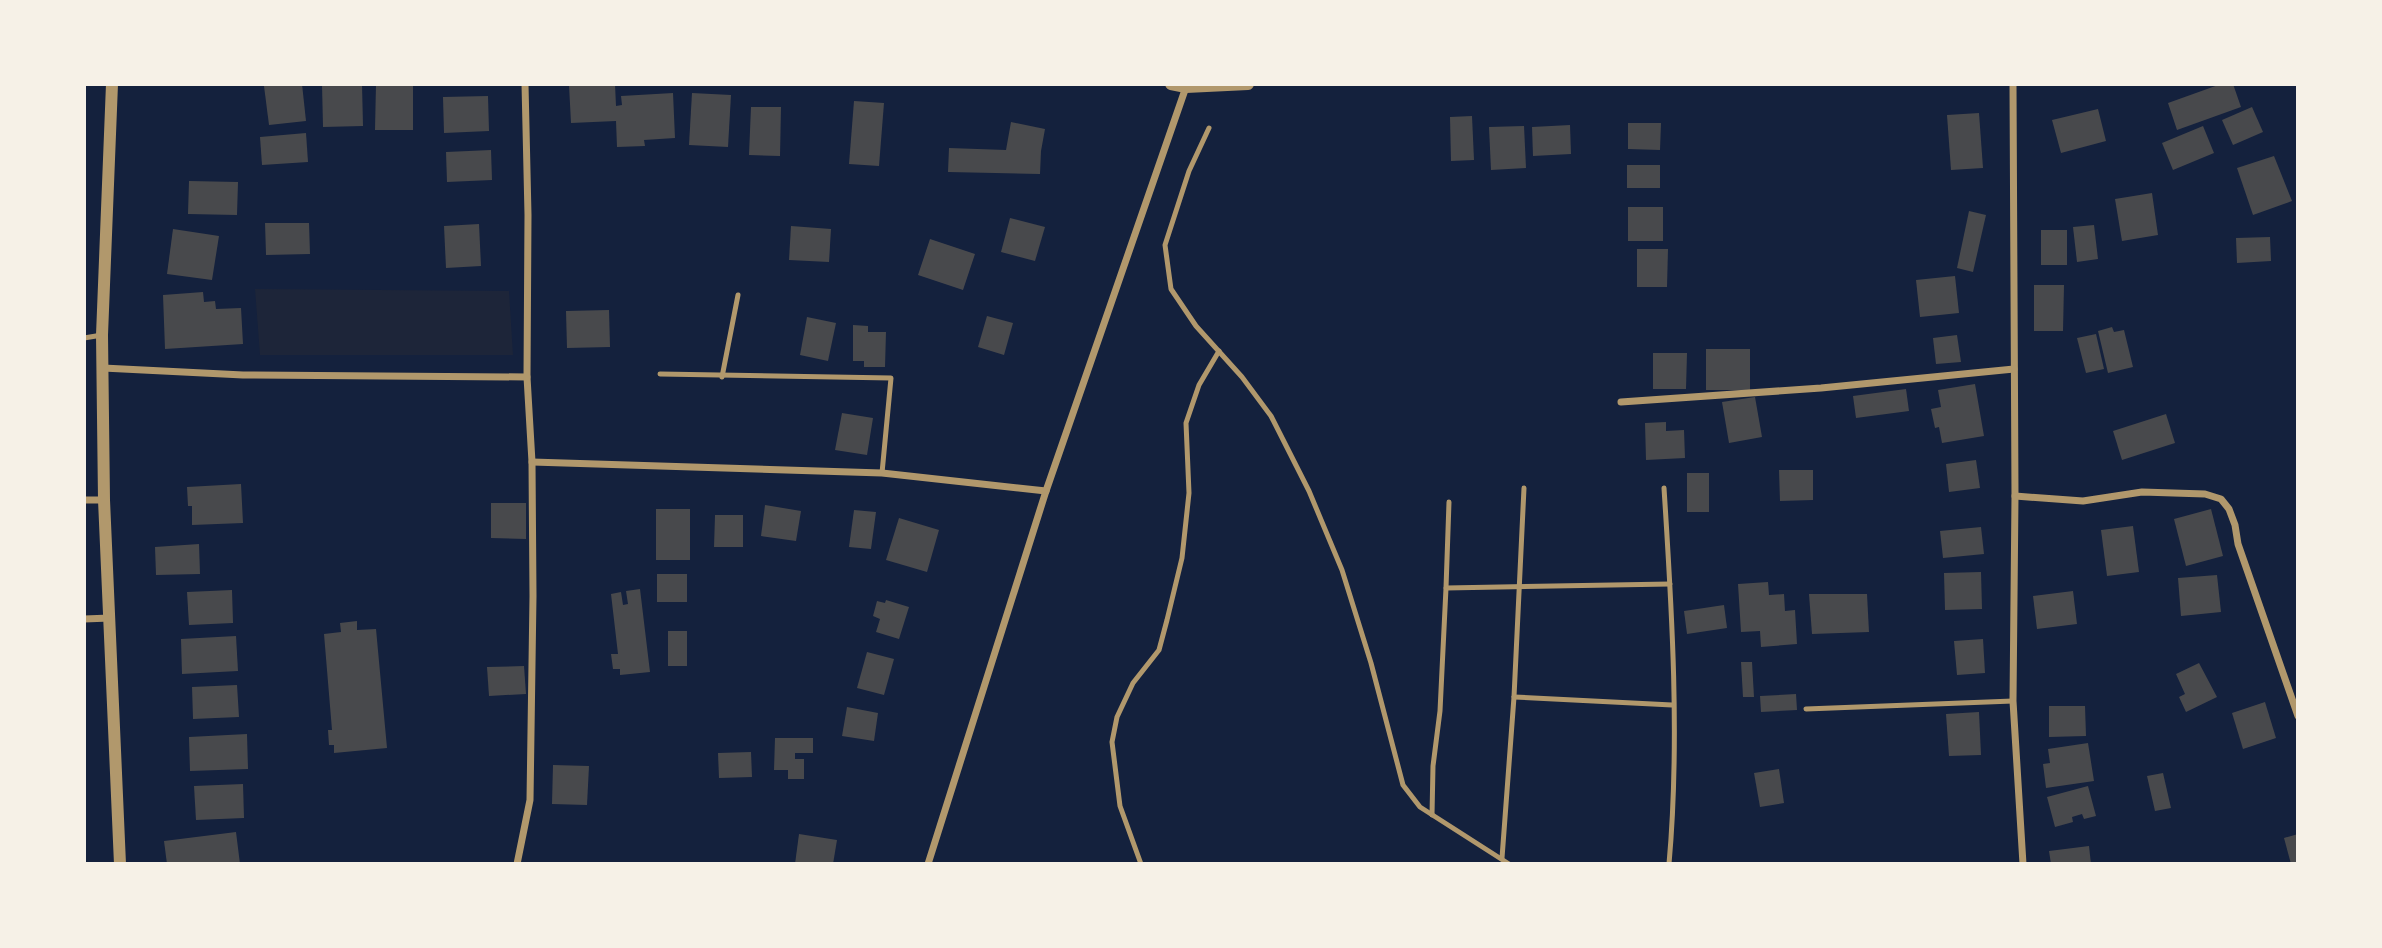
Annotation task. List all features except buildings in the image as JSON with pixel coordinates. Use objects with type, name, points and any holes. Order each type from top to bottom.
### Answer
[{"type":"street","points":[[111,84],[102,335],[104,500],[120,864]]},
{"type":"street","points":[[517,864],[530,800],[533,596],[532,462],[527,377],[528,215],[524,84]]},
{"type":"street","points":[[1171,84],[1186,87],[1248,84]]},
{"type":"street","points":[[2012,84],[2015,496],[2013,701],[2023,864]]},
{"type":"street","points":[[928,864],[1046,491],[1186,87]]},
{"type":"street","points":[[103,368],[243,375],[527,377]]},
{"type":"street","points":[[1620,402],[1821,388],[2014,369]]},
{"type":"street","points":[[532,462],[881,472],[1046,491]]},
{"type":"street","points":[[2015,496],[2083,501],[2142,492],[2205,494],[2221,499],[2229,509],[2235,525],[2238,544],[2298,716]]},
{"type":"street","points":[[84,500],[104,500]]},
{"type":"street","points":[[84,620],[110,618]]},
{"type":"lane","points":[[1209,128],[1189,171],[1165,244],[1171,289],[1196,326],[1242,377],[1271,416],[1309,491],[1342,570],[1371,663],[1403,785],[1420,807],[1509,864]]},
{"type":"lane","points":[[722,377],[738,295]]},
{"type":"lane","points":[[84,338],[102,335]]},
{"type":"lane","points":[[1141,864],[1120,806],[1112,742],[1117,717],[1133,683],[1158,650],[1167,620],[1182,558],[1189,493],[1186,424],[1199,385],[1219,351]]},
{"type":"lane","points":[[660,374],[891,378],[881,472]]},
{"type":"lane","points":[[1502,858],[1514,697],[1524,488]]},
{"type":"lane","points":[[1664,488],[1670,584],[1672,705],[1669,864]]},
{"type":"lane","points":[[1432,815],[1433,766],[1440,711],[1449,502]]},
{"type":"lane","points":[[1446,588],[1670,584]]},
{"type":"lane","points":[[1514,697],[1672,705]]},
{"type":"lane","points":[[1806,709],[2013,701]]},
{"type":"shaded area","points":[[255,289],[509,291],[513,355],[260,355]]}]
